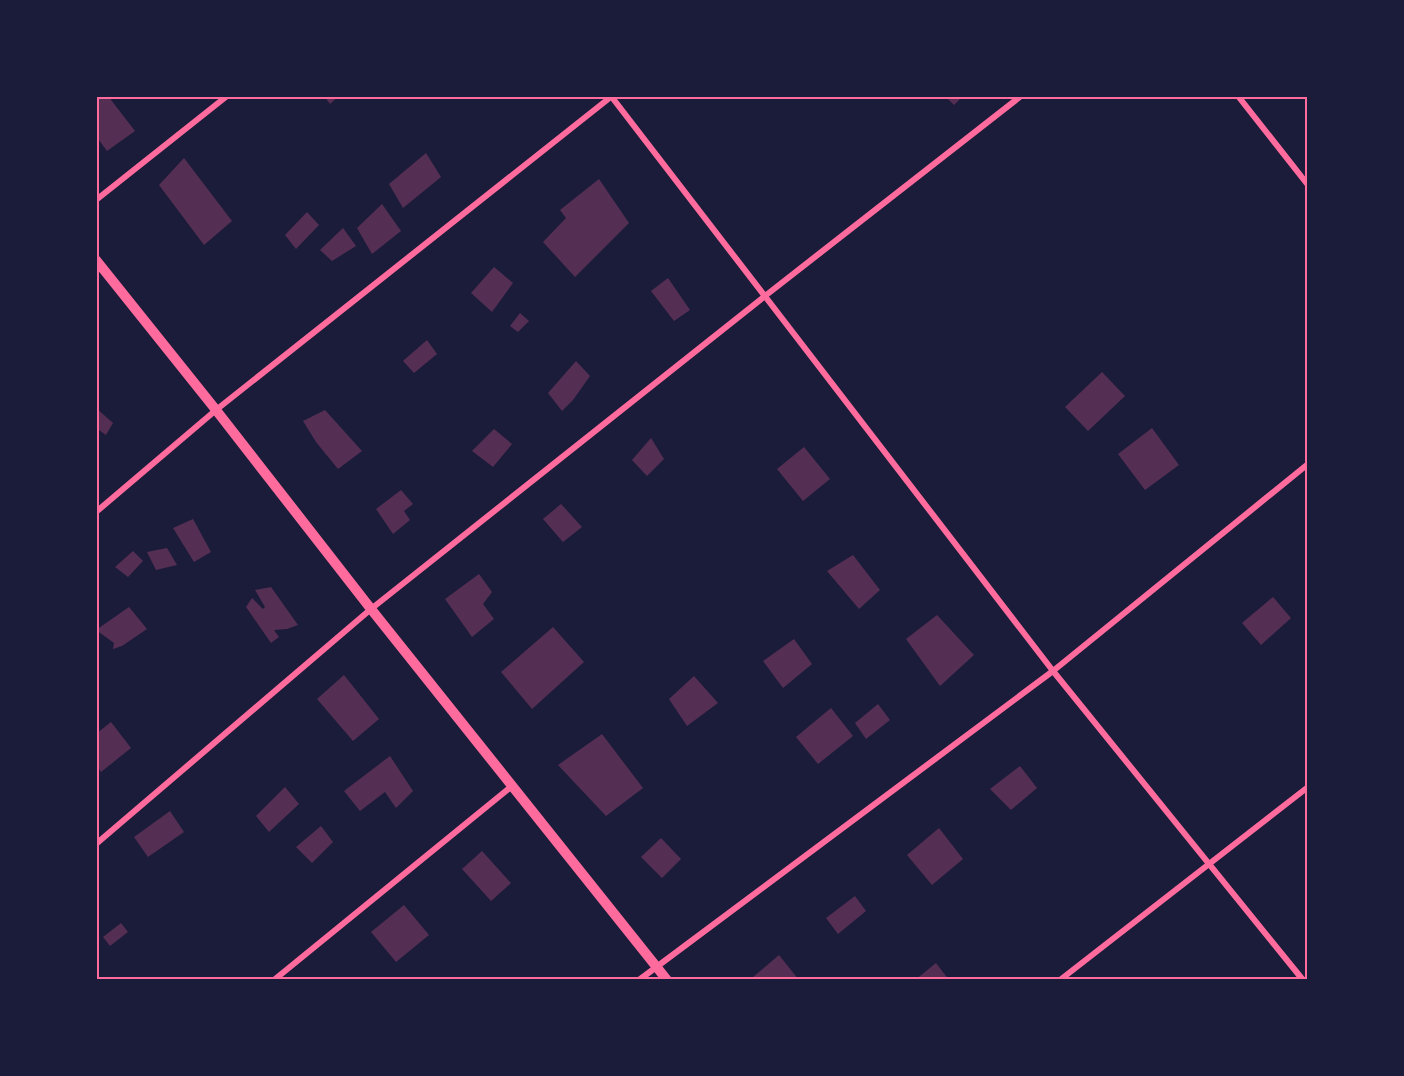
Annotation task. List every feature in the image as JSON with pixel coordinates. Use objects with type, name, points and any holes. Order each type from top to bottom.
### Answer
[{"type":"street","points":[[96,200],[227,96]]},
{"type":"street","points":[[96,512],[216,410],[612,96],[1053,671],[1303,980]]},
{"type":"street","points":[[96,844],[371,609],[1021,96]]},
{"type":"street","points":[[1238,96],[1308,185]]},
{"type":"street","points":[[96,260],[667,980]]},
{"type":"street","points":[[639,980],[1053,671],[1308,464]]},
{"type":"street","points":[[274,980],[512,786]]},
{"type":"street","points":[[1060,980],[1308,787]]},
{"type":"building","points":[[96,96],[108,96],[135,131],[107,151],[96,136]]},
{"type":"building","points":[[324,96],[339,96],[330,104]]},
{"type":"building","points":[[945,96],[963,96],[954,105]]},
{"type":"building","points":[[426,153],[441,177],[403,208],[389,184]]},
{"type":"building","points":[[184,158],[232,221],[204,245],[159,185]]},
{"type":"building","points":[[599,179],[629,223],[575,277],[543,242],[566,218],[560,210]]},
{"type":"building","points":[[382,204],[401,231],[372,254],[357,228]]},
{"type":"building","points":[[307,212],[319,225],[296,249],[285,235]]},
{"type":"building","points":[[343,228],[356,246],[332,261],[320,250]]},
{"type":"building","points":[[494,267],[513,283],[492,312],[471,293]]},
{"type":"building","points":[[668,278],[690,310],[674,321],[651,291]]},
{"type":"building","points":[[520,313],[529,321],[518,332],[510,326]]},
{"type":"building","points":[[427,340],[437,354],[414,373],[403,361]]},
{"type":"building","points":[[576,361],[590,376],[562,411],[548,393]]},
{"type":"building","points":[[1102,372],[1125,396],[1088,431],[1065,407]]},
{"type":"building","points":[[96,408],[113,423],[106,435],[96,428]]},
{"type":"building","points":[[325,410],[362,451],[338,469],[316,442],[303,421]]},
{"type":"building","points":[[1152,428],[1179,465],[1145,490],[1118,454]]},
{"type":"building","points":[[494,429],[512,444],[493,467],[472,451]]},
{"type":"building","points":[[651,438],[664,459],[647,476],[632,460]]},
{"type":"building","points":[[804,447],[830,479],[803,501],[777,469]]},
{"type":"building","points":[[401,490],[413,504],[404,511],[410,520],[393,534],[376,509]]},
{"type":"building","points":[[561,504],[582,527],[563,542],[543,519]]},
{"type":"building","points":[[193,519],[211,552],[194,562],[173,528]]},
{"type":"building","points":[[167,548],[177,565],[156,570],[147,552]]},
{"type":"building","points":[[133,551],[143,561],[128,577],[115,567]]},
{"type":"building","points":[[853,555],[880,590],[859,609],[827,571]]},
{"type":"building","points":[[479,574],[492,592],[483,604],[494,619],[472,637],[445,599]]},
{"type":"building","points":[[271,587],[298,625],[274,630],[279,637],[271,643],[246,607],[252,598],[263,609],[265,607],[255,590]]},
{"type":"building","points":[[1273,597],[1291,618],[1261,645],[1242,623]]},
{"type":"building","points":[[129,607],[147,629],[122,646],[113,649],[114,643],[96,630]]},
{"type":"building","points":[[937,615],[974,655],[940,686],[906,639]]},
{"type":"building","points":[[553,627],[584,662],[532,709],[501,672]]},
{"type":"building","points":[[794,639],[812,664],[783,688],[763,661]]},
{"type":"building","points":[[344,675],[379,719],[353,741],[317,699]]},
{"type":"building","points":[[694,676],[718,703],[687,726],[669,699]]},
{"type":"building","points":[[878,704],[890,720],[866,739],[855,723]]},
{"type":"building","points":[[831,708],[853,736],[818,764],[796,737]]},
{"type":"building","points":[[111,722],[131,748],[101,772],[96,765],[96,734]]},
{"type":"building","points":[[602,734],[643,788],[606,816],[558,765]]},
{"type":"building","points":[[390,756],[413,791],[396,808],[385,792],[360,811],[344,791]]},
{"type":"building","points":[[1020,766],[1037,788],[1011,810],[990,789]]},
{"type":"building","points":[[285,787],[299,804],[269,832],[256,816]]},
{"type":"building","points":[[170,811],[184,832],[148,857],[134,837]]},
{"type":"building","points":[[321,826],[333,842],[312,863],[296,847]]},
{"type":"building","points":[[939,828],[963,859],[932,885],[907,855]]},
{"type":"building","points":[[661,838],[681,859],[662,878],[641,857]]},
{"type":"building","points":[[482,851],[511,883],[491,901],[462,869]]},
{"type":"building","points":[[855,896],[866,911],[838,934],[826,918]]},
{"type":"building","points":[[404,905],[429,935],[396,962],[371,932]]},
{"type":"building","points":[[121,923],[128,932],[110,946],[103,937]]},
{"type":"building","points":[[779,955],[799,980],[754,980],[752,978]]},
{"type":"building","points":[[936,963],[949,980],[915,980]]}]
